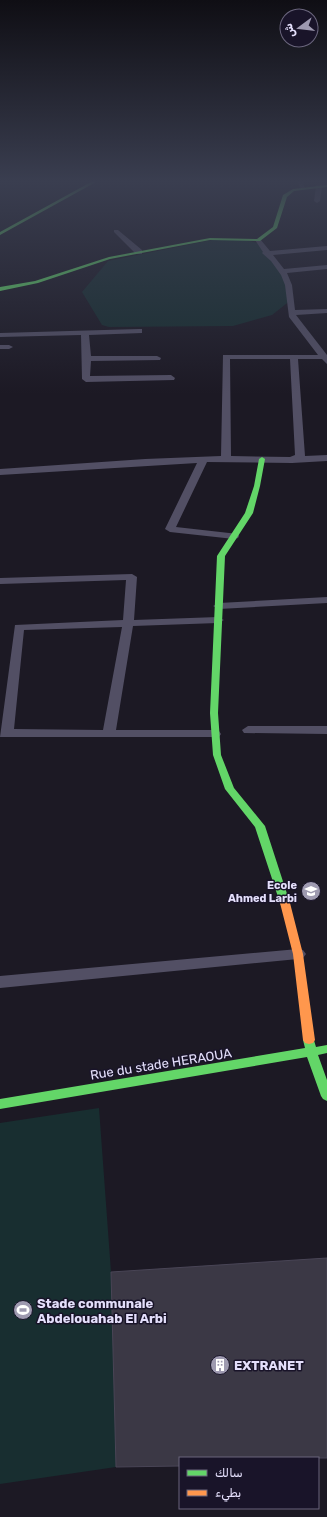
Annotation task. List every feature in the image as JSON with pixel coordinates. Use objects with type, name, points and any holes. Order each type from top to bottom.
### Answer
[{"type":"street","points":[[0,289],[36,282],[109,258],[135,253]]},
{"type":"street","points":[[267,253],[287,280],[291,299],[291,313],[325,359]]},
{"type":"street","points":[[281,270],[327,267]]},
{"type":"street","points":[[291,313],[327,311]]},
{"type":"street","points":[[0,335],[85,334],[139,331]]},
{"type":"street","points":[[85,334],[87,359],[86,378],[171,378]]},
{"type":"street","points":[[226,458],[226,357],[294,357],[325,359]]},
{"type":"street","points":[[290,460],[300,457],[294,357]]},
{"type":"street","points":[[87,359],[157,358]]},
{"type":"street","points":[[0,472],[226,458],[290,460],[327,458]]},
{"type":"street","points":[[204,459],[170,529],[234,536]]},
{"type":"street","points":[[262,459],[257,486],[249,513],[221,556],[214,713],[217,755],[230,789],[260,826],[289,916],[298,954],[311,1052],[327,1096]]},
{"type":"street","points":[[0,581],[132,577],[128,623],[109,734]]},
{"type":"street","points":[[218,606],[327,600]]},
{"type":"street","points":[[215,734],[4,733],[19,627],[218,620]]},
{"type":"street","points":[[248,730],[327,730]]},
{"type":"street","points":[[0,982],[298,954]]},
{"type":"street","name":"Rue du stade HERAOUA","points":[[0,1104],[327,1049]]},
{"type":"green space","points":[[149,253],[269,253],[282,268],[291,300],[272,315],[233,326],[109,327],[102,325],[82,292],[108,261]]},
{"type":"green space","points":[[99,1108],[111,1272],[116,1467],[0,1484],[0,1123]]},
{"type":"building","name":"EXTRANET","points":[[327,1258],[327,1458],[179,1457],[179,1466],[116,1467],[111,1272]]},
{"type":"traffic: fast","points":[[0,289],[36,282],[109,258],[137,253]]},
{"type":"traffic: fast","points":[[262,459],[257,486],[249,513],[221,556],[214,713],[217,755],[230,789],[260,826],[285,903]]},
{"type":"traffic: fast","points":[[309,1040],[311,1052],[327,1096]]},
{"type":"traffic: fast","points":[[0,1104],[327,1049]]},
{"type":"traffic: slow","points":[[285,903],[298,954],[309,1040]]},
{"type":"place","name":"Ecole Ahmed Larbi","points":[[311,891]]},
{"type":"place","name":"Stade communale Abdelouahab El Arbi","points":[[23,1310]]},
{"type":"place","name":"EXTRANET","points":[[220,1365]]}]
